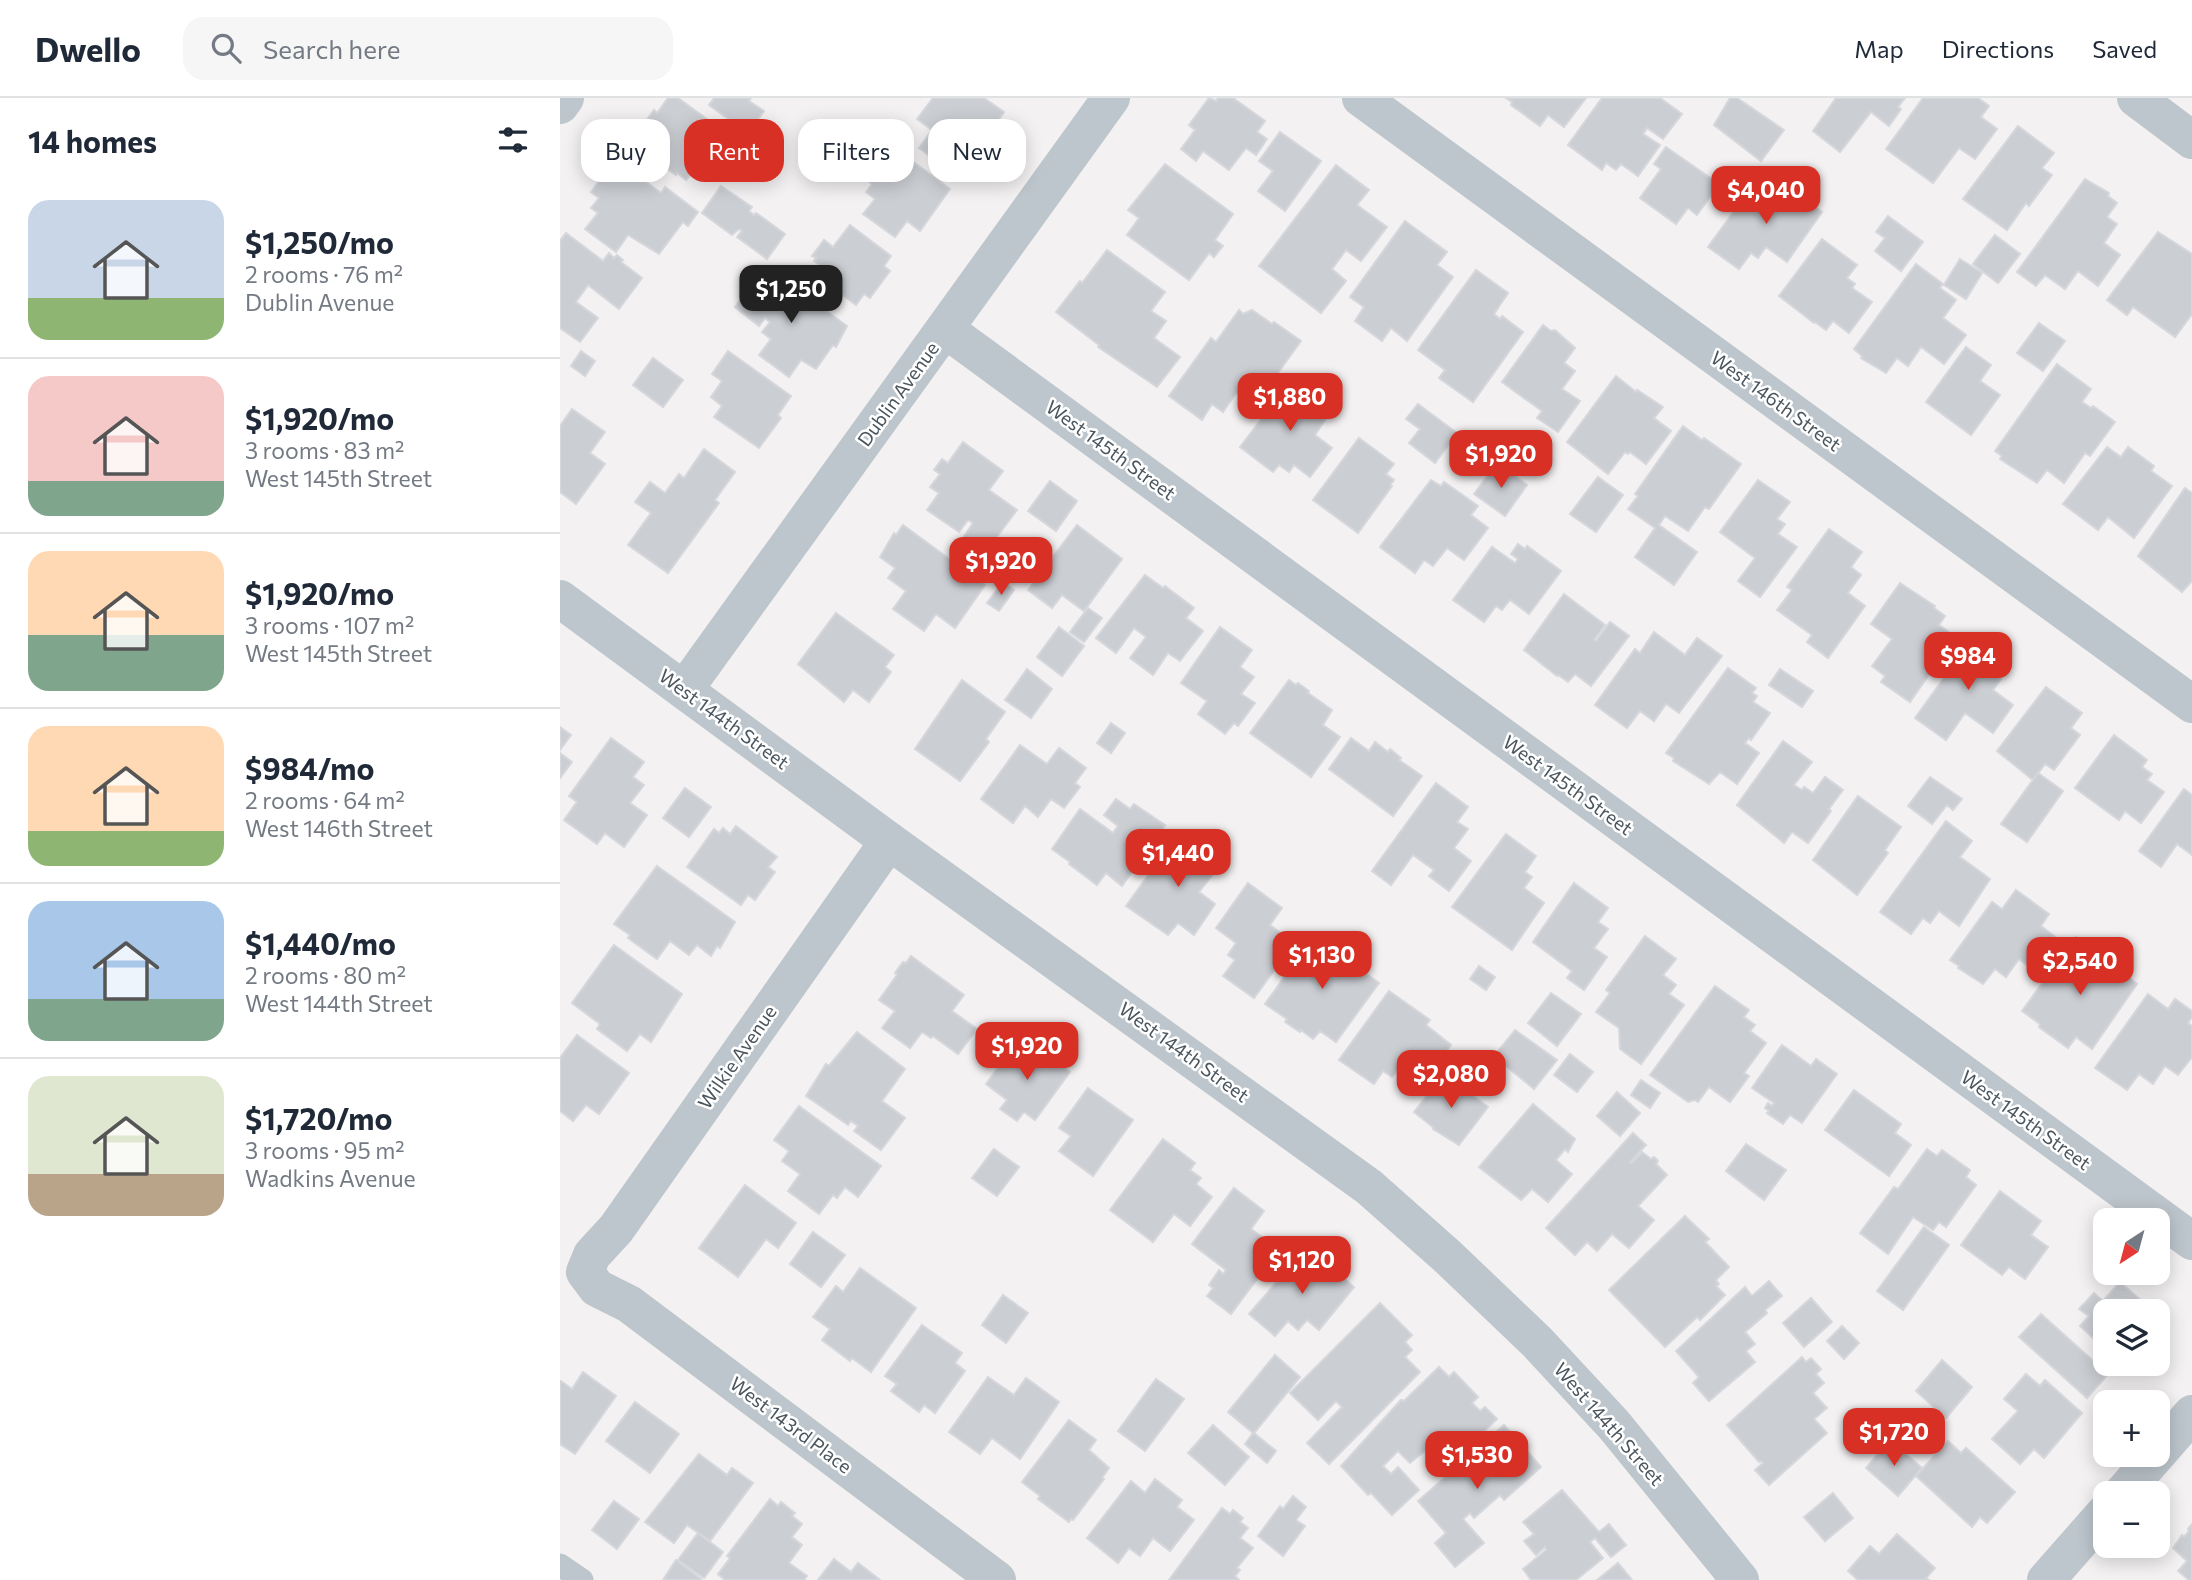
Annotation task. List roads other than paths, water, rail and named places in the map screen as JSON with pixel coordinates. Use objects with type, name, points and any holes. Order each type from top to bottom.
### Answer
[{"type":"street","points":[[560,105],[565,98]]},
{"type":"street","name":"Dublin Avenue","points":[[684,690],[1111,98]]},
{"type":"street","name":"West 146th Street","points":[[1361,98],[2192,704]]},
{"type":"street","points":[[2136,98],[2192,139]]},
{"type":"street","name":"West 145th Street","points":[[945,329],[2192,1241]]},
{"type":"street","name":"West 144th Street","points":[[560,599],[889,841],[1369,1187],[1448,1257],[1536,1342],[1614,1425],[1740,1580]]},
{"type":"street","name":"Wilkie Avenue","points":[[585,1272],[592,1255],[616,1229],[889,841]]},
{"type":"street","name":"West 143rd Place","points":[[585,1272],[597,1287],[629,1304],[997,1580]]},
{"type":"street","points":[[2170,1439],[2192,1414]]},
{"type":"street","points":[[2133,1481],[2146,1467]]},
{"type":"street","points":[[2046,1580],[2093,1527]]},
{"type":"lane","points":[[560,1565],[582,1580]]}]
